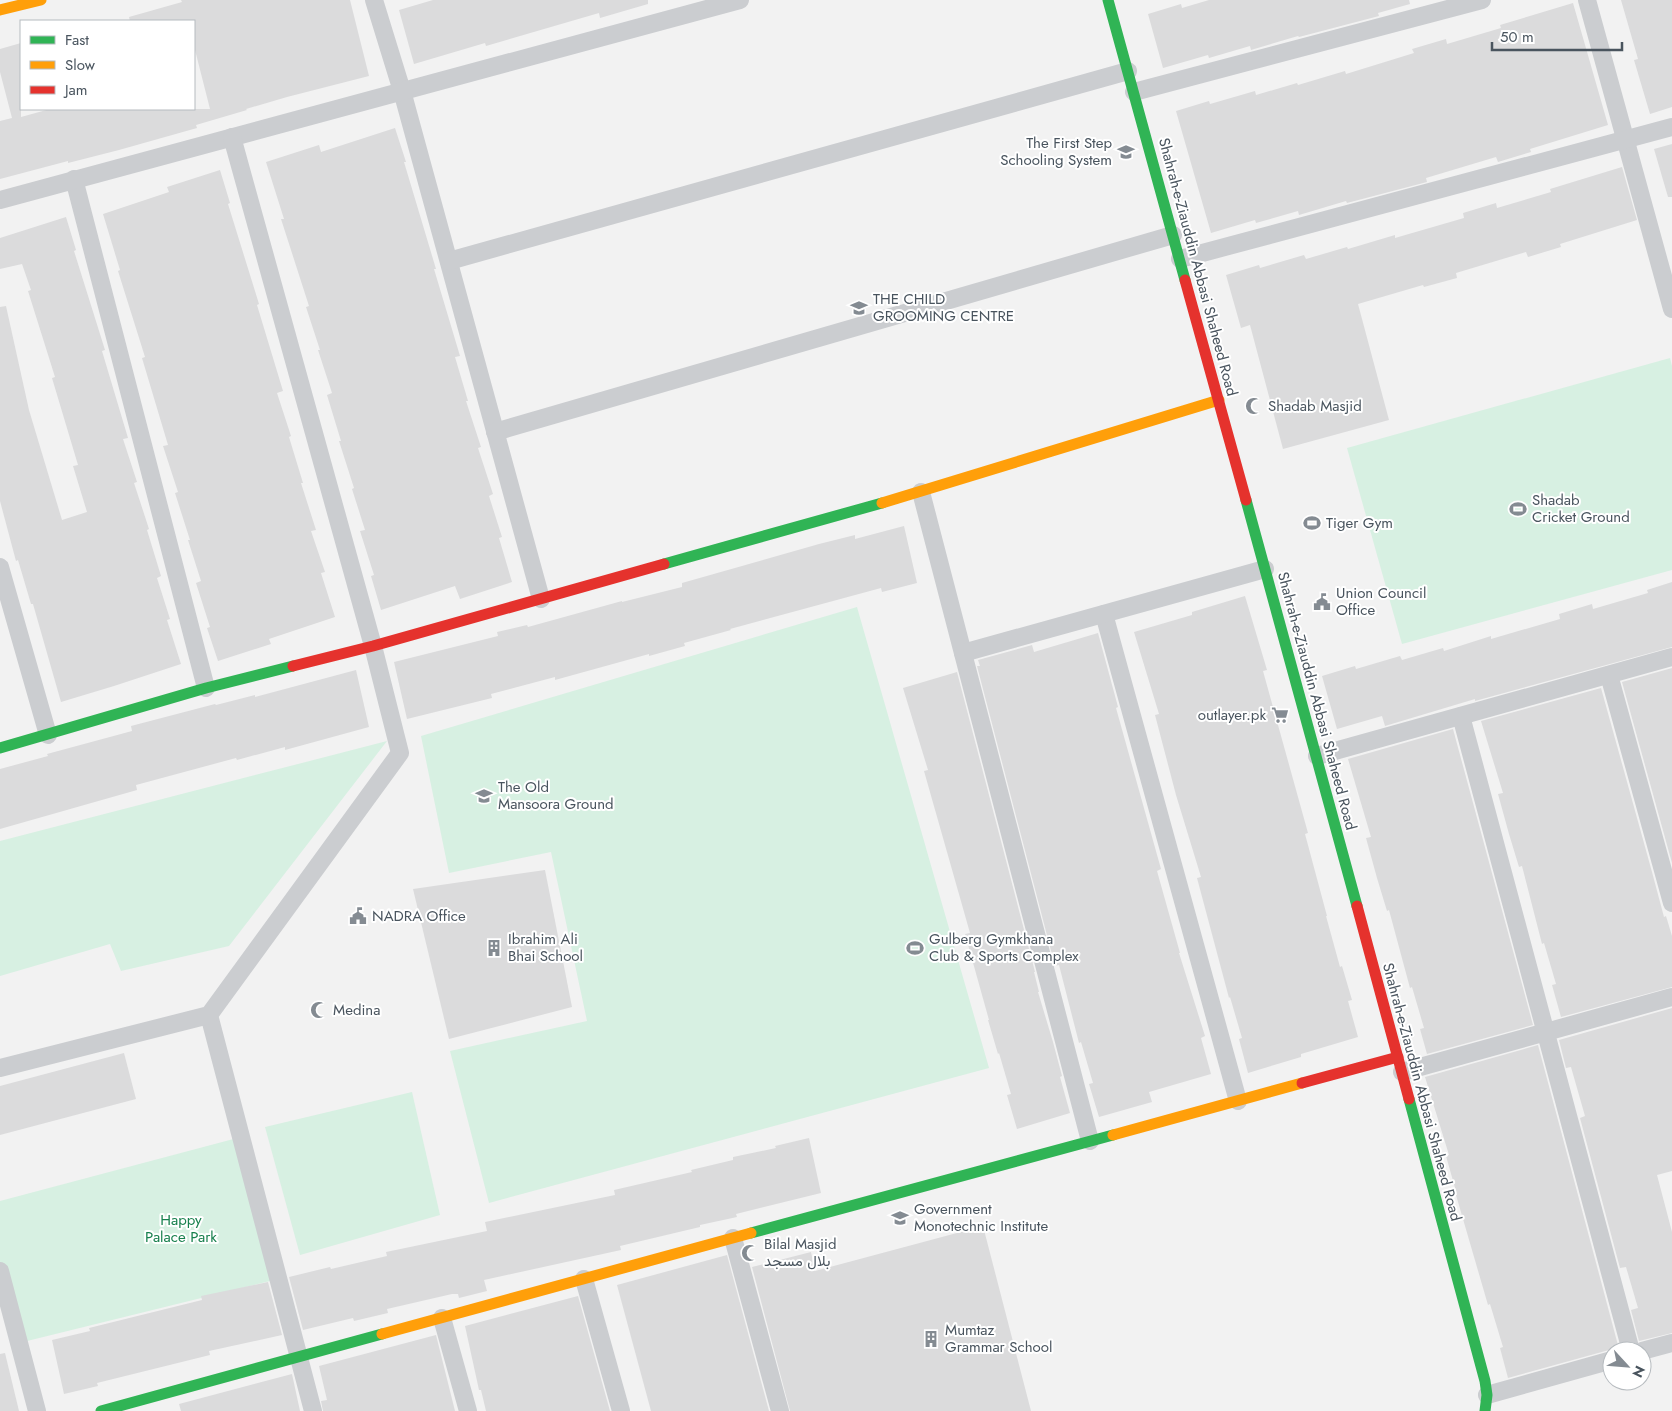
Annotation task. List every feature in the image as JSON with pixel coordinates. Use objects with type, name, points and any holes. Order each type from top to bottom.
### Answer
[{"type":"street","points":[[0,10],[41,0]]},
{"type":"street","points":[[374,0],[402,91],[541,599]]},
{"type":"street","points":[[0,200],[740,0]]},
{"type":"street","name":"Shahrah-e-Ziauddin Abbasi Shaheed Road","points":[[1108,0],[1400,1064],[1486,1403]]},
{"type":"street","points":[[1134,92],[1482,0]]},
{"type":"street","points":[[1587,0],[1672,309]]},
{"type":"street","points":[[448,261],[1128,71]]},
{"type":"street","points":[[1180,260],[1672,127]]},
{"type":"street","points":[[0,1068],[209,1015],[400,753],[373,646],[232,137]]},
{"type":"street","points":[[74,179],[206,688]]},
{"type":"street","points":[[496,432],[1173,234]]},
{"type":"street","points":[[0,748],[206,688],[373,646],[921,492],[1219,400]]},
{"type":"street","points":[[921,492],[1090,1141]]},
{"type":"street","points":[[0,567],[48,735]]},
{"type":"street","points":[[963,653],[1265,569]]},
{"type":"street","points":[[1104,614],[1238,1100]]},
{"type":"street","points":[[1317,756],[1672,658]]},
{"type":"street","points":[[1609,675],[1672,903]]},
{"type":"street","points":[[1461,716],[1628,1341]]},
{"type":"street","points":[[101,1411],[155,1404],[299,1357],[1238,1100],[1546,1031],[1672,997]]},
{"type":"street","points":[[209,1015],[314,1411]]},
{"type":"street","points":[[733,1238],[780,1411]]},
{"type":"street","points":[[0,1271],[37,1411]]},
{"type":"street","points":[[584,1279],[622,1411]]},
{"type":"street","points":[[442,1318],[468,1411]]},
{"type":"street","points":[[1652,1348],[1672,1343]]},
{"type":"street","points":[[1486,1403],[1602,1363]]},
{"type":"green space","name":"Shadab Cricket Ground","points":[[1670,358],[1672,366],[1672,570],[1402,644],[1347,448]]},
{"type":"green space","points":[[857,607],[989,1068],[489,1203],[450,1051],[587,1021],[551,852],[449,873],[421,736]]},
{"type":"green space","points":[[387,741],[229,946],[121,971],[110,944],[0,976],[0,841]]},
{"type":"green space","points":[[412,1092],[440,1215],[300,1255],[265,1127]]},
{"type":"green space","name":"Happy Palace Park","points":[[241,1137],[274,1280],[19,1343],[0,1271],[0,1201]]},
{"type":"building","points":[[181,0],[350,0],[369,76],[246,109],[196,125],[197,128],[119,150],[0,179],[0,121],[12,118],[0,72],[0,49],[20,43],[21,117],[46,110],[210,109],[195,50],[195,20],[130,20],[129,17],[182,2]]},
{"type":"building","points":[[433,0],[648,0],[648,4],[600,18],[599,13],[486,46],[485,43],[414,64],[399,10]]},
{"type":"building","points":[[1209,0],[1409,0],[1410,4],[1378,13],[1379,16],[1251,50],[1250,46],[1209,58],[1208,55],[1163,68],[1148,14],[1181,4],[1182,8]]},
{"type":"building","points":[[1621,0],[1672,0],[1672,107],[1650,114],[1634,60],[1638,59]]},
{"type":"building","points":[[1573,3],[1608,125],[1530,149],[1531,152],[1498,162],[1496,157],[1426,178],[1427,182],[1347,203],[1346,201],[1299,215],[1298,211],[1256,223],[1255,220],[1211,233],[1176,111],[1209,101],[1210,104],[1255,91],[1256,95],[1345,71],[1346,74],[1414,53],[1412,49],[1446,39],[1447,44],[1501,28],[1500,25]]},
{"type":"building","points":[[395,128],[460,356],[455,357],[468,401],[466,401],[481,447],[478,448],[493,494],[489,496],[502,537],[499,538],[512,582],[460,599],[455,586],[381,610],[371,576],[374,575],[360,531],[365,530],[327,395],[332,393],[306,307],[309,306],[281,219],[284,219],[266,162],[319,145],[321,152]]},
{"type":"building","points":[[1672,144],[1672,197],[1668,197],[1654,149]]},
{"type":"building","points":[[1622,167],[1637,220],[1560,244],[1561,247],[1528,257],[1526,252],[1456,273],[1457,278],[1424,287],[1423,285],[1358,304],[1389,420],[1283,449],[1250,325],[1241,328],[1226,275],[1259,265],[1260,268],[1304,255],[1306,259],[1395,235],[1395,238],[1464,218],[1463,213],[1496,203],[1497,208],[1551,192],[1550,189]]},
{"type":"building","points":[[220,170],[230,203],[228,204],[259,304],[257,305],[283,391],[277,393],[291,436],[289,437],[303,483],[301,483],[316,530],[311,531],[325,572],[321,573],[335,617],[269,639],[271,644],[218,661],[207,628],[210,627],[196,583],[201,581],[175,493],[178,492],[163,446],[168,445],[142,358],[145,357],[118,271],[120,270],[103,214],[169,192],[167,187]]},
{"type":"building","points":[[66,217],[76,250],[74,251],[105,350],[102,351],[128,438],[123,439],[137,482],[134,483],[149,529],[147,530],[161,576],[157,578],[170,619],[167,620],[181,664],[61,702],[33,604],[31,604],[18,560],[16,561],[0,501],[0,307],[6,306],[29,410],[62,520],[87,512],[73,466],[78,465],[52,378],[55,377],[28,291],[31,290],[22,264],[0,269],[0,238]]},
{"type":"building","points":[[904,526],[917,583],[882,592],[881,588],[730,629],[684,643],[685,646],[649,656],[649,654],[555,680],[555,677],[491,694],[492,698],[407,719],[394,662],[498,636],[497,632],[527,625],[528,627],[622,601],[682,587],[682,583],[819,544],[855,535],[855,539]]},
{"type":"building","points":[[1672,582],[1672,647],[1475,701],[1475,699],[1385,726],[1382,716],[1337,729],[1322,676],[1355,666],[1356,669],[1400,656],[1402,660],[1443,648],[1444,651],[1491,636],[1491,639],[1560,619],[1559,614],[1592,604],[1593,609],[1648,593],[1647,590]]},
{"type":"building","points":[[1245,596],[1267,670],[1263,671],[1308,833],[1305,834],[1326,916],[1340,967],[1342,966],[1352,1000],[1348,1001],[1358,1037],[1301,1054],[1301,1057],[1248,1073],[1239,1039],[1242,1038],[1229,998],[1197,878],[1201,877],[1176,795],[1155,715],[1159,714],[1134,632],[1192,615],[1192,612]]},
{"type":"building","points":[[1098,633],[1118,707],[1116,708],[1161,869],[1157,871],[1179,953],[1205,1036],[1201,1038],[1211,1074],[1149,1092],[1152,1102],[1099,1117],[1089,1084],[1093,1083],[1081,1042],[1079,1043],[1059,965],[1055,966],[977,666],[980,666],[978,660],[1032,645],[1034,652]]},
{"type":"building","points":[[1672,668],[1672,863],[1622,682]]},
{"type":"building","points":[[356,670],[369,727],[285,750],[285,747],[237,760],[236,758],[136,785],[137,790],[0,829],[0,769],[132,731],[131,726],[215,704],[255,695],[255,697]]},
{"type":"building","points":[[957,672],[1070,1113],[1017,1129],[1007,1095],[1011,1094],[988,1020],[965,934],[970,933],[924,771],[928,770],[903,688]]},
{"type":"building","points":[[1601,688],[1664,917],[1666,916],[1672,936],[1672,987],[1561,1017],[1552,985],[1556,984],[1544,943],[1542,944],[1522,866],[1519,867],[1509,834],[1498,794],[1503,793],[1481,721]]},
{"type":"building","points":[[1453,729],[1533,1025],[1427,1054],[1420,1029],[1424,1028],[1412,987],[1410,988],[1389,910],[1387,911],[1377,878],[1366,838],[1371,837],[1348,759]]},
{"type":"building","name":"Ibrahim Ali Bhai School","points":[[545,870],[572,1007],[449,1039],[413,889]]},
{"type":"building","points":[[1672,1008],[1672,1171],[1657,1175],[1672,1232],[1672,1333],[1639,1341],[1631,1310],[1638,1308],[1626,1267],[1620,1268],[1580,1118],[1585,1116],[1571,1067],[1566,1068],[1559,1040]]},
{"type":"building","points":[[1538,1045],[1617,1341],[1602,1341],[1602,1352],[1508,1378],[1500,1348],[1503,1347],[1490,1304],[1488,1305],[1456,1195],[1446,1156],[1449,1155],[1425,1077]]},
{"type":"building","points":[[124,1053],[136,1099],[0,1135],[0,1086]]},
{"type":"building","points":[[809,1138],[821,1193],[736,1214],[737,1217],[700,1225],[700,1227],[620,1246],[621,1250],[484,1280],[487,1291],[459,1298],[458,1294],[452,1294],[387,1309],[388,1313],[354,1321],[353,1318],[303,1330],[289,1277],[387,1256],[386,1252],[487,1231],[485,1222],[615,1195],[614,1190],[692,1172],[691,1170],[733,1160],[733,1157],[776,1148],[775,1146]]},
{"type":"building","name":"Mumtaz Grammar School","points":[[983,1226],[1031,1411],[790,1411],[752,1267],[811,1252],[815,1271]]},
{"type":"building","points":[[727,1255],[769,1411],[651,1411],[617,1285]]},
{"type":"building","points":[[268,1282],[282,1335],[209,1351],[210,1355],[97,1383],[98,1386],[64,1394],[52,1340],[90,1331],[89,1328],[202,1300],[201,1296]]},
{"type":"building","points":[[578,1296],[610,1411],[486,1411],[481,1390],[479,1390],[465,1326]]},
{"type":"building","points":[[436,1335],[455,1411],[323,1411],[321,1401],[327,1400],[319,1366]]},
{"type":"building","points":[[5,1353],[19,1411],[0,1411],[0,1354]]},
{"type":"building","points":[[292,1374],[300,1411],[181,1411],[179,1404]]},
{"type":"traffic: fast","points":[[1108,0],[1185,280]]},
{"type":"traffic: fast","points":[[1246,500],[1357,906]]},
{"type":"traffic: fast","points":[[664,564],[882,503]]},
{"type":"traffic: fast","points":[[0,748],[206,688],[293,666]]},
{"type":"traffic: fast","points":[[1409,1099],[1485,1381],[1487,1395],[1485,1411]]},
{"type":"traffic: fast","points":[[751,1233],[1113,1135]]},
{"type":"traffic: fast","points":[[101,1411],[382,1334]]},
{"type":"traffic: slow","points":[[0,10],[41,0]]},
{"type":"traffic: slow","points":[[882,503],[1219,400]]},
{"type":"traffic: slow","points":[[1113,1135],[1302,1083]]},
{"type":"traffic: slow","points":[[382,1334],[751,1233]]},
{"type":"traffic: jam","points":[[1185,280],[1246,500]]},
{"type":"traffic: jam","points":[[293,666],[373,646],[664,564]]},
{"type":"traffic: jam","points":[[1357,906],[1409,1099]]},
{"type":"traffic: jam","points":[[1302,1083],[1398,1057]]},
{"type":"place","name":"The First Step Schooling System","points":[[1126,152]]},
{"type":"place","name":"THE CHILD GROOMING CENTRE","points":[[859,308]]},
{"type":"place","name":"Shadab Masjid","points":[[1254,406]]},
{"type":"place","name":"Shadab Cricket Ground","points":[[1518,509]]},
{"type":"place","name":"Tiger Gym","points":[[1312,523]]},
{"type":"place","name":"Union Council Office","points":[[1322,602]]},
{"type":"place","name":"outlayer.pk","points":[[1280,715]]},
{"type":"place","name":"The Old Mansoora Ground","points":[[484,796]]},
{"type":"place","name":"NADRA Office","points":[[358,916]]},
{"type":"place","name":"Ibrahim Ali Bhai School","points":[[494,948]]},
{"type":"place","name":"Gulberg Gymkhana Club & Sports Complex","points":[[915,948]]},
{"type":"place","name":"Medina","points":[[319,1010]]},
{"type":"place","name":"Government Monotechnic Institute","points":[[900,1218]]},
{"type":"place","name":"Bilal Masjid بلال مسجد","points":[[750,1253]]},
{"type":"place","name":"Mumtaz Grammar School","points":[[931,1339]]}]
